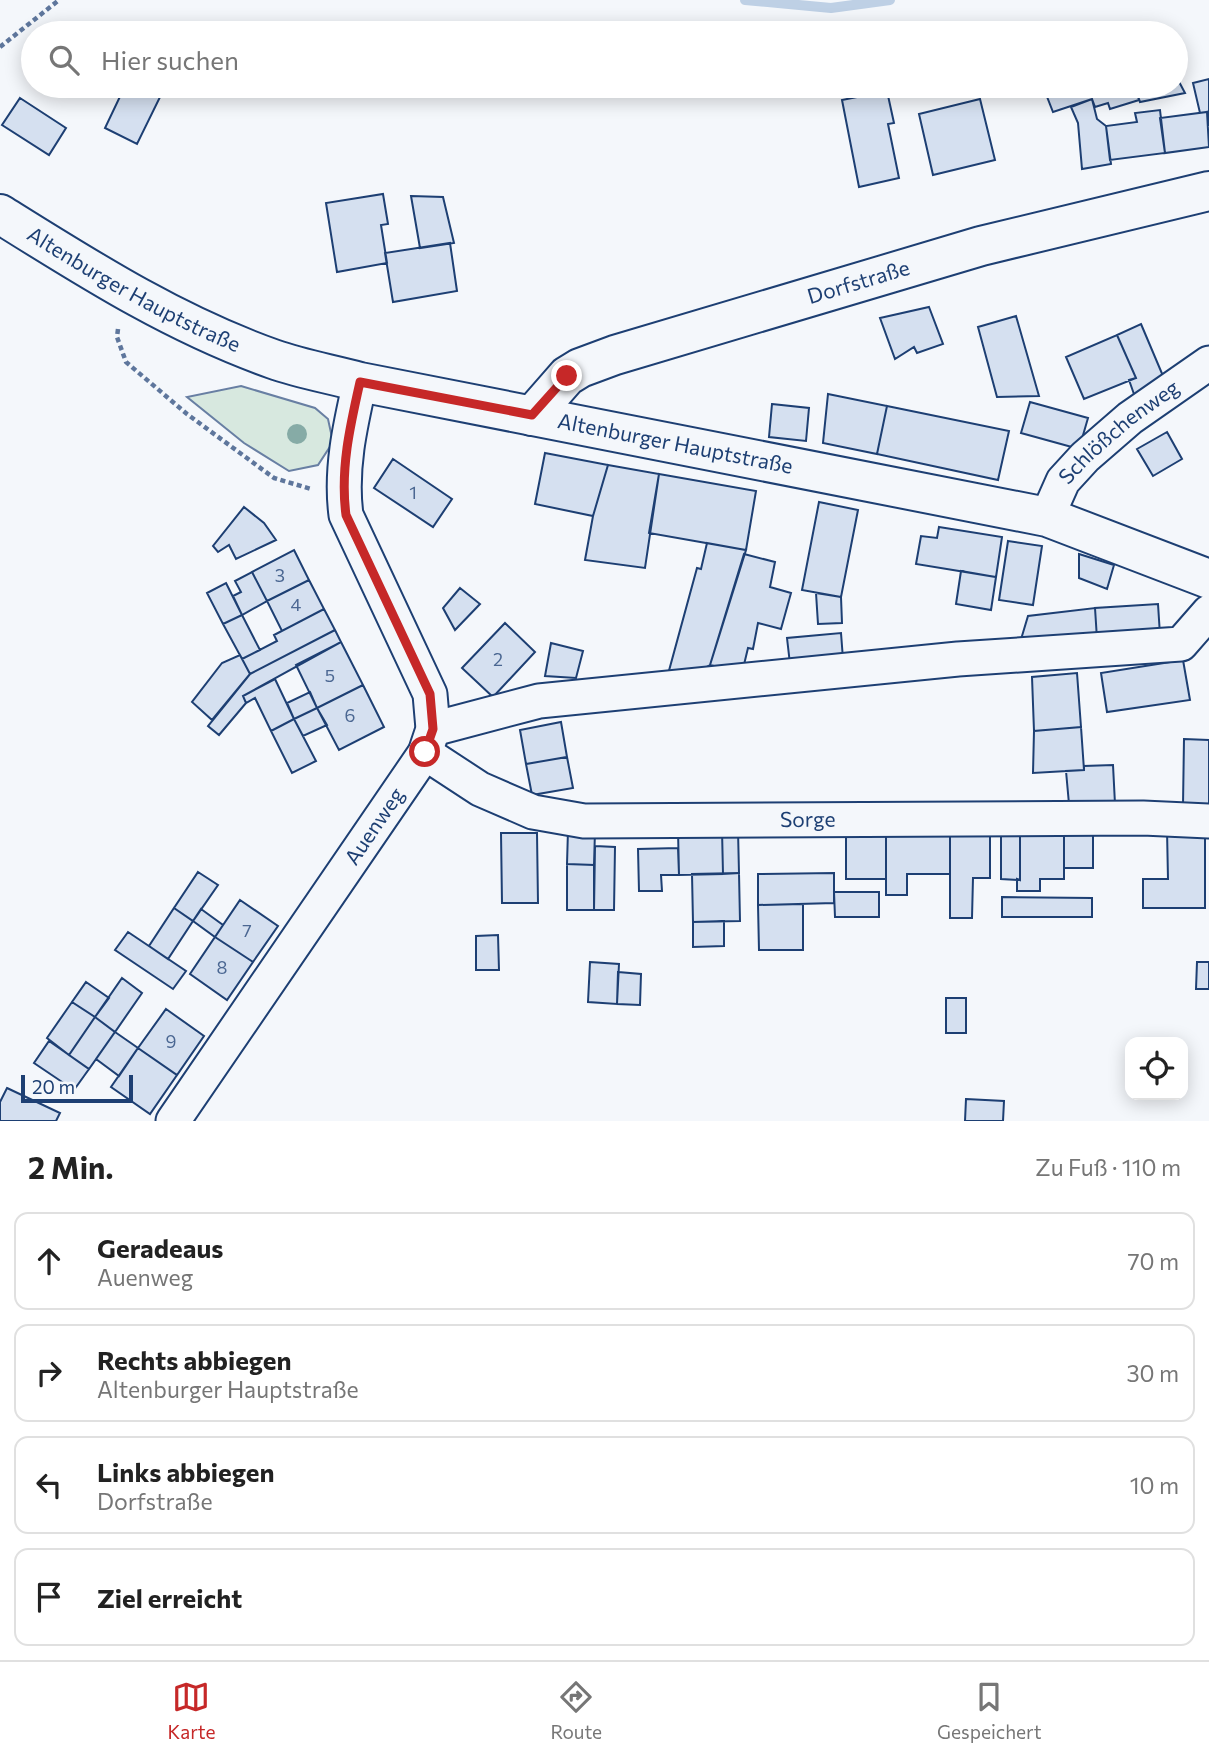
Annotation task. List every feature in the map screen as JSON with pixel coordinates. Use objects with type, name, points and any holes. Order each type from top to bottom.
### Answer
[{"type":"main road","name":"Dorfstraße","points":[[532,415],[567,376],[580,368],[615,355],[981,246],[1209,191]]},
{"type":"main road","name":"Altenburger Hauptstraße","points":[[0,214],[173,317],[275,360],[360,382],[1047,517],[1209,579]]},
{"type":"street","name":"Schlößchenweg","points":[[1047,517],[1063,481],[1085,457],[1130,418],[1209,363]]},
{"type":"street","points":[[360,382],[345,459],[343,491],[346,515],[430,694],[429,741],[539,701],[958,659],[1181,644],[1209,612]]},
{"type":"street","name":"Sorge","points":[[429,741],[480,789],[533,812],[584,821],[1129,818],[1209,821]]},
{"type":"street","name":"Auenweg","points":[[173,1121],[429,741]]},
{"type":"path","points":[[33,21],[59,0]]},
{"type":"path","points":[[0,47],[21,30]]},
{"type":"path","points":[[126,291],[118,318],[117,337],[127,362],[187,414],[274,478],[306,489],[343,491]]},
{"type":"shaded area","points":[[241,386],[315,408],[328,419],[333,442],[318,465],[289,471],[244,443],[187,397]]},
{"type":"building","points":[[1209,79],[1209,126],[1207,112],[1200,113],[1193,83]]},
{"type":"building","points":[[20,98],[66,128],[49,155],[2,125]]},
{"type":"building","points":[[119,98],[160,98],[137,144],[105,128]]},
{"type":"building","points":[[889,98],[894,123],[888,124],[899,178],[859,187],[842,100]]},
{"type":"building","points":[[1048,98],[1139,100],[1110,109],[1108,103],[1095,107],[1092,99],[1053,112]]},
{"type":"building","points":[[1139,98],[1160,98],[1140,102]]},
{"type":"building","points":[[980,99],[995,160],[933,175],[919,114]]},
{"type":"building","points":[[1092,99],[1097,119],[1106,126],[1111,164],[1082,169],[1078,123],[1071,107]]},
{"type":"building","points":[[1160,110],[1165,153],[1110,160],[1106,126],[1137,122],[1135,113]]},
{"type":"building","points":[[1207,112],[1209,147],[1165,153],[1160,118]]},
{"type":"building","points":[[383,194],[388,224],[381,225],[387,263],[337,272],[326,203]]},
{"type":"building","points":[[411,196],[443,197],[454,243],[420,248]]},
{"type":"building","points":[[450,243],[457,291],[393,302],[385,253]]},
{"type":"building","points":[[929,307],[943,344],[917,353],[914,347],[895,359],[880,318]]},
{"type":"building","points":[[1016,316],[1039,396],[997,397],[978,327]]},
{"type":"building","points":[[1141,324],[1166,383],[1135,397],[1129,380],[1136,378],[1117,335]]},
{"type":"building","points":[[1117,335],[1136,378],[1084,399],[1066,357]]},
{"type":"building","points":[[828,394],[887,406],[877,454],[823,443]]},
{"type":"building","points":[[1030,402],[1088,418],[1079,449],[1021,433]]},
{"type":"building","points":[[772,404],[809,408],[806,441],[769,437]]},
{"type":"building","points":[[887,406],[1009,431],[998,480],[877,454]]},
{"type":"building","points":[[1167,432],[1182,459],[1153,476],[1137,449]]},
{"type":"building","points":[[545,453],[608,465],[593,516],[535,504]]},
{"type":"building","points":[[393,459],[452,499],[433,527],[374,488]]},
{"type":"building","points":[[608,465],[659,474],[645,568],[585,560],[593,516]]},
{"type":"building","points":[[659,474],[756,491],[746,550],[649,533]]},
{"type":"building","points":[[819,502],[858,510],[841,597],[802,590]]},
{"type":"building","points":[[244,507],[264,523],[276,540],[236,559],[229,545],[218,552],[213,546]]},
{"type":"building","points":[[939,527],[1002,537],[996,577],[916,564],[921,536],[937,538]]},
{"type":"building","points":[[1008,541],[1042,546],[1033,605],[999,600]]},
{"type":"building","points":[[707,543],[746,550],[710,665],[691,676],[667,678],[697,568],[701,569]]},
{"type":"building","points":[[294,550],[309,580],[267,601],[252,572]]},
{"type":"building","points":[[744,554],[775,562],[770,587],[791,593],[781,629],[758,623],[753,649],[748,648],[742,673],[710,665]]},
{"type":"building","points":[[1079,554],[1114,565],[1107,589],[1079,578]]},
{"type":"building","points":[[961,571],[996,577],[991,610],[956,604]]},
{"type":"building","points":[[252,572],[267,601],[242,615],[233,596],[241,592],[235,581]]},
{"type":"building","points":[[309,580],[324,609],[282,631],[267,601]]},
{"type":"building","points":[[226,583],[242,615],[223,624],[207,593]]},
{"type":"building","points":[[460,588],[480,604],[455,630],[443,608]]},
{"type":"building","points":[[816,593],[841,597],[842,623],[818,624]]},
{"type":"building","points":[[1158,604],[1160,635],[1097,639],[1095,608]]},
{"type":"building","points":[[1095,608],[1097,639],[1019,646],[1028,616]]},
{"type":"building","points":[[324,609],[335,630],[250,674],[242,659],[277,641],[274,635]]},
{"type":"building","points":[[242,615],[260,650],[242,659],[223,624]]},
{"type":"building","points":[[505,623],[535,652],[493,697],[462,668]]},
{"type":"building","points":[[335,630],[341,642],[243,696],[246,703],[219,735],[208,726],[250,674]]},
{"type":"building","points":[[841,633],[843,659],[790,664],[787,638]]},
{"type":"building","points":[[341,642],[363,685],[317,708],[296,665]]},
{"type":"building","points":[[551,643],[583,651],[576,678],[545,676]]},
{"type":"building","points":[[240,655],[250,674],[212,720],[192,702],[222,663]]},
{"type":"building","points":[[1183,660],[1190,700],[1107,712],[1101,673]]},
{"type":"building","points":[[1077,673],[1081,727],[1034,731],[1032,677]]},
{"type":"building","points":[[275,679],[294,719],[271,731],[255,698],[246,703],[243,696]]},
{"type":"building","points":[[363,685],[384,727],[339,750],[317,708]]},
{"type":"building","points":[[310,692],[317,708],[294,719],[287,703]]},
{"type":"building","points":[[317,708],[327,725],[303,736],[294,719]]},
{"type":"building","points":[[294,719],[316,761],[292,773],[271,731]]},
{"type":"building","points":[[561,722],[567,757],[526,764],[520,730]]},
{"type":"building","points":[[1081,727],[1084,770],[1033,773],[1034,731]]},
{"type":"building","points":[[1184,739],[1209,740],[1209,805],[1183,805]]},
{"type":"building","points":[[567,757],[573,788],[532,795],[526,764]]},
{"type":"building","points":[[1113,765],[1115,804],[1069,804],[1066,771],[1084,770],[1084,766]]},
{"type":"building","points":[[568,830],[595,831],[594,865],[567,864]]},
{"type":"building","points":[[678,830],[722,830],[723,874],[679,875]]},
{"type":"building","points":[[722,830],[738,830],[739,873],[723,874]]},
{"type":"building","points":[[1020,830],[1064,830],[1064,879],[1040,879],[1040,891],[1017,891],[1017,879],[1020,880]]},
{"type":"building","points":[[1167,830],[1205,830],[1205,908],[1143,908],[1143,879],[1168,879]]},
{"type":"building","points":[[501,833],[537,833],[538,903],[502,903]]},
{"type":"building","points":[[846,833],[886,833],[886,879],[846,879]]},
{"type":"building","points":[[886,833],[950,833],[950,874],[907,874],[907,895],[886,895]]},
{"type":"building","points":[[950,833],[990,833],[990,878],[973,878],[972,918],[950,918]]},
{"type":"building","points":[[1001,833],[1020,833],[1020,880],[1001,879]]},
{"type":"building","points":[[1064,833],[1093,833],[1093,868],[1064,868]]},
{"type":"building","points":[[595,846],[615,847],[614,910],[594,910]]},
{"type":"building","points":[[678,848],[679,875],[661,875],[662,891],[639,891],[638,849]]},
{"type":"building","points":[[567,864],[594,865],[594,910],[567,910]]},
{"type":"building","points":[[198,872],[218,885],[193,921],[174,908]]},
{"type":"building","points":[[739,873],[740,921],[693,922],[692,874]]},
{"type":"building","points":[[834,873],[834,903],[758,905],[758,874]]},
{"type":"building","points":[[834,892],[879,892],[879,917],[835,917]]},
{"type":"building","points":[[1002,897],[1092,898],[1092,917],[1002,917]]},
{"type":"building","points":[[240,900],[278,926],[253,962],[215,937]]},
{"type":"building","points":[[803,904],[803,950],[759,950],[758,905]]},
{"type":"building","points":[[174,908],[193,921],[168,959],[149,946]]},
{"type":"building","points":[[201,909],[223,925],[215,937],[193,921]]},
{"type":"building","points":[[724,921],[724,946],[693,947],[693,922]]},
{"type":"building","points":[[128,932],[186,971],[173,989],[115,950]]},
{"type":"building","points":[[498,935],[499,970],[476,970],[476,936]]},
{"type":"building","points":[[215,937],[253,962],[227,1000],[190,974]]},
{"type":"building","points":[[590,962],[619,964],[617,1004],[588,1002]]},
{"type":"building","points":[[1197,962],[1209,962],[1209,989],[1196,989]]},
{"type":"building","points":[[618,972],[641,974],[640,1005],[617,1004]]},
{"type":"building","points":[[122,978],[142,993],[115,1032],[95,1017]]},
{"type":"building","points":[[86,982],[109,998],[95,1017],[72,1002]]},
{"type":"building","points":[[946,998],[966,998],[966,1033],[946,1033]]},
{"type":"building","points":[[72,1002],[95,1017],[69,1055],[47,1038]]},
{"type":"building","points":[[166,1009],[204,1036],[177,1075],[138,1048]]},
{"type":"building","points":[[95,1017],[115,1032],[89,1069],[69,1055]]},
{"type":"building","points":[[115,1032],[138,1048],[119,1076],[96,1059]]},
{"type":"building","points":[[49,1041],[89,1069],[74,1090],[34,1063]]},
{"type":"building","points":[[138,1048],[177,1075],[150,1114],[111,1087]]},
{"type":"building","points":[[7,1088],[60,1113],[56,1121],[0,1121],[0,1102]]},
{"type":"building","points":[[966,1099],[1004,1101],[1003,1121],[965,1121]]},
{"type":"waterway","points":[[745,0],[831,8],[890,0]]},
{"type":"route","points":[[425,752],[433,729],[430,694],[346,515],[343,491],[345,459],[360,382],[532,415],[567,376]]}]
